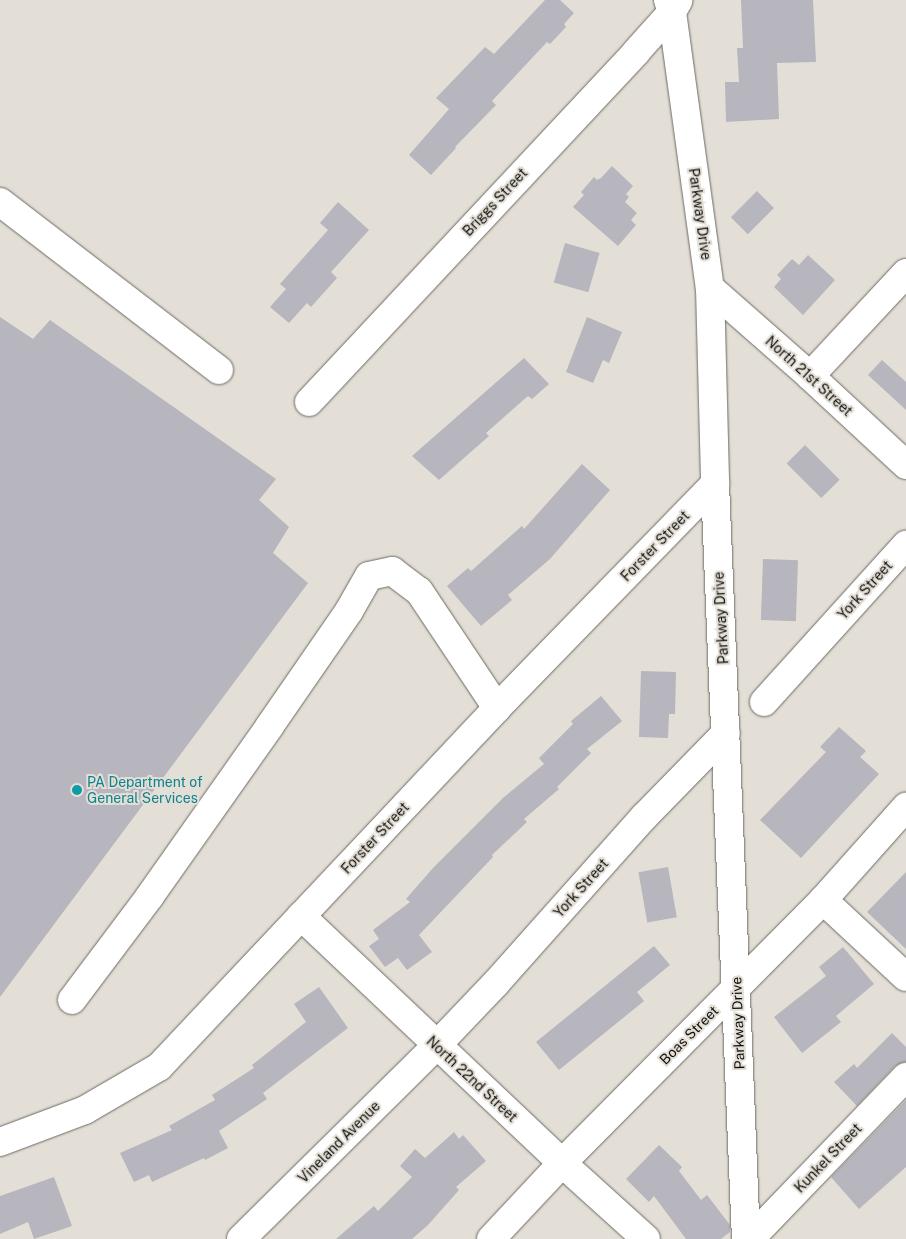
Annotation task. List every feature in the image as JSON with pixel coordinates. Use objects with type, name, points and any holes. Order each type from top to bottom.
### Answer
[{"type":"street","name":"Parkway Drive","points":[[673,4],[710,288],[715,484],[746,1239]]},
{"type":"street","name":"Briggs Street","points":[[308,402],[673,4]]},
{"type":"street","points":[[0,202],[219,370]]},
{"type":"street","points":[[810,376],[906,273]]},
{"type":"street","name":"North 21st Street","points":[[710,288],[810,376],[906,465]]},
{"type":"street","name":"Forster Street","points":[[0,1142],[85,1110],[159,1067],[497,708],[715,484]]},
{"type":"street","name":"York Street","points":[[764,702],[906,545]]},
{"type":"street","points":[[72,1000],[207,816],[349,611],[369,576],[392,570],[419,591],[497,708]]},
{"type":"street","name":"York Street","points":[[437,1045],[644,817],[726,732]]},
{"type":"street","name":"Boas Street","points":[[491,1239],[562,1164],[823,900],[906,807]]},
{"type":"street","points":[[823,900],[906,976]]},
{"type":"street","name":"North 22nd Street","points":[[301,916],[562,1164],[646,1239]]},
{"type":"street","name":"Vineland Avenue","points":[[241,1239],[437,1045]]},
{"type":"street","name":"Kunkel Street","points":[[750,1239],[906,1077]]},
{"type":"building","points":[[545,0],[560,0],[574,13],[564,24],[566,27],[550,44],[547,42],[492,101],[496,105],[431,175],[409,155],[449,109],[436,98],[485,47],[494,54]]},
{"type":"building","points":[[741,0],[813,0],[816,62],[777,63],[779,119],[726,122],[725,82],[739,82],[737,48],[743,48]]},
{"type":"building","points":[[612,166],[633,186],[626,194],[629,197],[625,202],[637,213],[631,220],[636,225],[618,246],[573,207],[584,195],[581,192],[594,177],[597,180],[601,178]]},
{"type":"building","points":[[757,191],[774,208],[748,234],[731,217]]},
{"type":"building","points":[[338,202],[369,230],[331,272],[337,278],[311,307],[307,303],[289,323],[270,307],[286,289],[280,284],[328,230],[320,223]]},
{"type":"building","points":[[565,243],[600,253],[588,292],[554,282]]},
{"type":"building","points":[[808,255],[835,280],[803,315],[774,287],[781,279],[777,275],[792,259],[799,265]]},
{"type":"building","name":"PA Department of General Services","points":[[0,317],[33,339],[50,320],[276,479],[259,500],[289,527],[273,553],[308,583],[0,997]]},
{"type":"building","points":[[587,317],[622,332],[609,363],[603,360],[593,383],[566,372]]},
{"type":"building","points":[[524,358],[549,384],[532,399],[528,396],[486,433],[489,436],[439,480],[412,456]]},
{"type":"building","points":[[882,360],[906,382],[906,410],[868,375]]},
{"type":"building","points":[[805,445],[840,480],[821,498],[787,463]]},
{"type":"building","points":[[582,464],[610,490],[550,559],[508,595],[512,600],[481,626],[447,586],[468,568],[471,571],[522,526],[524,529]]},
{"type":"building","points":[[763,559],[798,560],[796,621],[761,620]]},
{"type":"building","points":[[641,671],[676,672],[675,714],[669,714],[668,738],[639,737]]},
{"type":"building","points":[[601,696],[622,721],[587,749],[591,753],[557,787],[559,789],[524,819],[527,822],[492,855],[493,857],[419,935],[432,952],[407,970],[398,958],[385,967],[369,946],[379,939],[373,930],[410,902],[406,899],[433,868],[503,798],[544,764],[539,758],[573,724],[571,721]]},
{"type":"building","points":[[839,727],[866,751],[860,757],[879,774],[801,858],[760,820],[826,752],[820,747]]},
{"type":"building","points":[[668,867],[677,917],[647,922],[638,872]]},
{"type":"building","points":[[906,872],[906,949],[867,912]]},
{"type":"building","points":[[654,946],[670,965],[637,992],[644,1001],[559,1070],[536,1042]]},
{"type":"building","points":[[843,947],[874,984],[836,1016],[841,1022],[802,1053],[774,1017],[826,976],[819,967]]},
{"type":"building","points":[[319,987],[348,1028],[263,1093],[267,1099],[219,1131],[228,1148],[205,1160],[204,1158],[152,1182],[149,1175],[134,1182],[120,1153],[172,1130],[169,1126],[215,1100],[212,1095],[254,1068],[252,1065],[306,1022],[294,1004]]},
{"type":"building","points":[[892,1033],[906,1047],[906,1062],[895,1066],[857,1106],[834,1082],[854,1064],[857,1068]]},
{"type":"building","points":[[906,1100],[906,1167],[859,1209],[831,1177]]},
{"type":"building","points":[[454,1132],[459,1139],[463,1135],[486,1161],[456,1187],[459,1190],[428,1225],[412,1239],[336,1239],[374,1206],[378,1211],[412,1177],[400,1166],[415,1149],[425,1158]]},
{"type":"building","points":[[659,1145],[682,1167],[679,1171],[701,1200],[707,1195],[730,1225],[730,1232],[721,1239],[686,1239],[654,1196],[649,1202],[626,1179]]},
{"type":"building","points":[[54,1177],[72,1226],[34,1239],[28,1222],[0,1234],[0,1196]]},
{"type":"place","name":"PA Department of General Services","points":[[77,790]]}]
